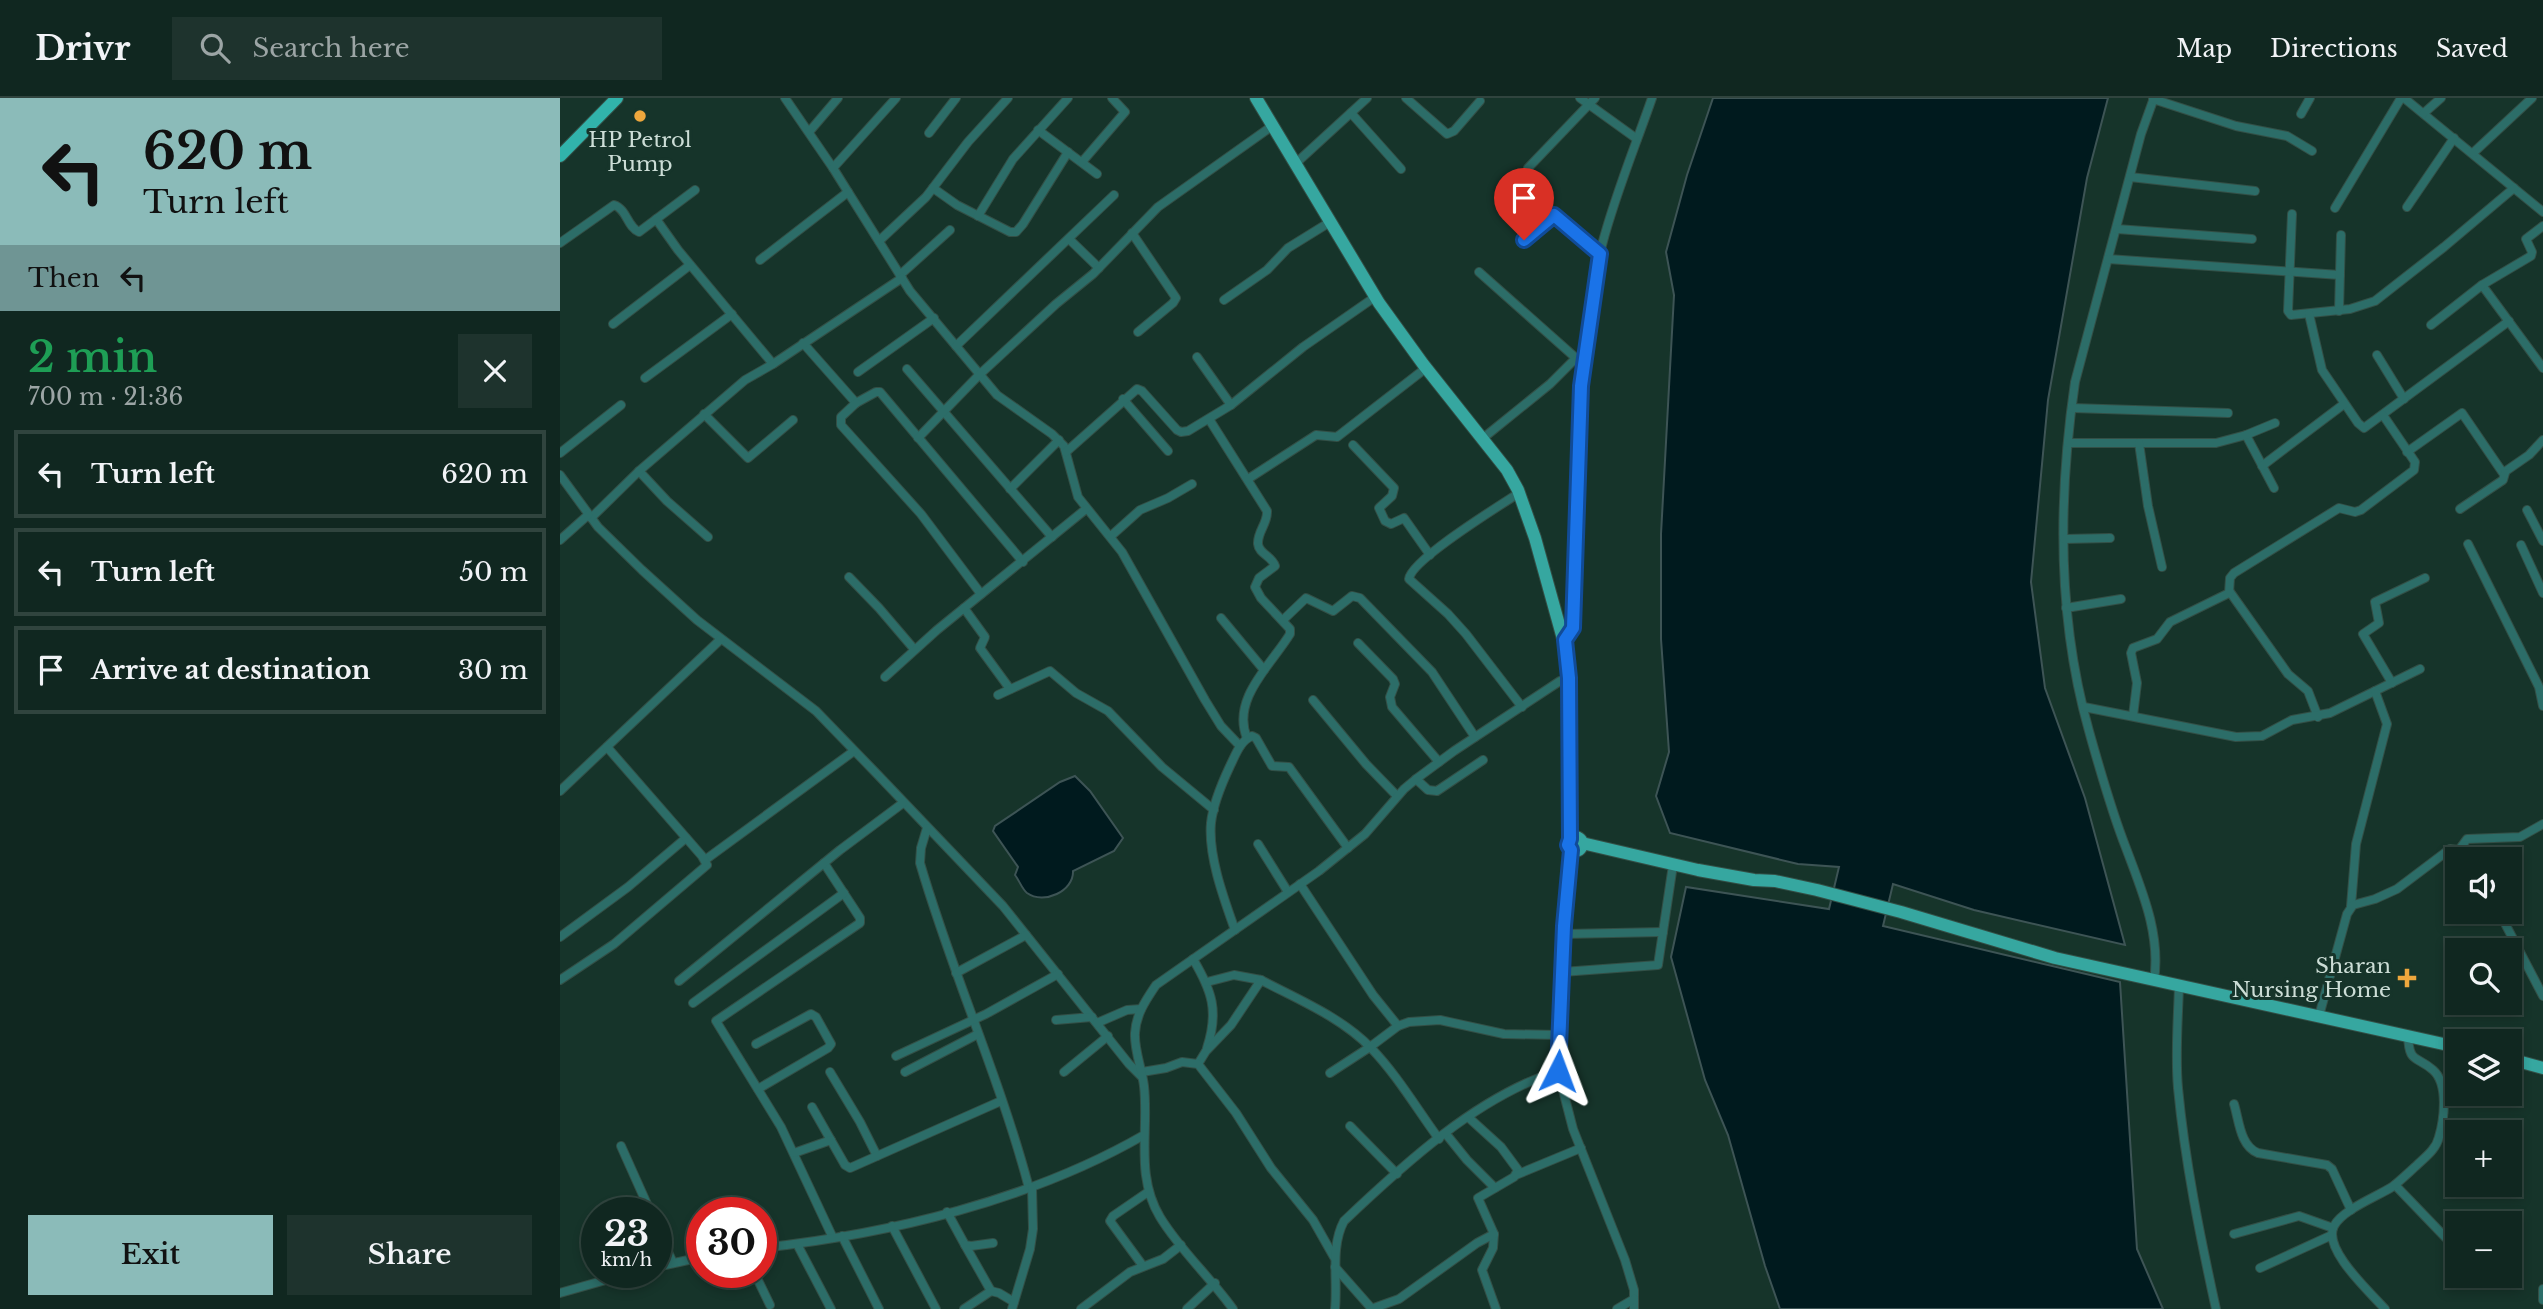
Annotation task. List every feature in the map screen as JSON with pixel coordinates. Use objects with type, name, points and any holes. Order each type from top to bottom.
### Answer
[{"type":"highway","points":[[560,156],[617,98]]},
{"type":"main road","points":[[1255,98],[1375,297],[1426,368],[1507,470],[1519,493],[1565,640],[1569,678],[1574,844],[1673,865],[1816,890],[1901,912],[2055,958],[2445,1044]]},
{"type":"main road","points":[[2522,1062],[2543,1068]]},
{"type":"street","points":[[785,98],[901,276],[933,318],[1006,404],[1059,440],[1066,452],[1073,487],[1086,509],[1111,536],[1135,573],[1205,700],[1222,726],[1240,746]]},
{"type":"street","points":[[809,132],[838,98]]},
{"type":"street","points":[[833,168],[897,98]]},
{"type":"street","points":[[929,132],[956,98]]},
{"type":"street","points":[[878,241],[933,188],[968,142],[1008,98]]},
{"type":"street","points":[[978,216],[1013,159],[1068,98]]},
{"type":"street","points":[[1082,162],[1125,112],[1112,98]]},
{"type":"street","points":[[1295,164],[1367,98]]},
{"type":"street","points":[[1406,98],[1447,134],[1454,131],[1480,101]]},
{"type":"street","points":[[1580,98],[1592,101],[1637,139]]},
{"type":"street","points":[[1565,640],[1573,628],[1581,358],[1600,254],[1652,98]]},
{"type":"street","points":[[2301,114],[2309,98]]},
{"type":"street","points":[[2335,208],[2402,98],[2424,113],[2543,212]]},
{"type":"street","points":[[2424,113],[2441,98]]},
{"type":"street","points":[[2473,153],[2532,98]]},
{"type":"street","points":[[2154,981],[2158,958],[2150,918],[2142,887],[2106,789],[2084,707],[2066,608],[2064,539],[2071,408],[2087,331],[2153,99],[2228,124],[2280,133],[2312,151]]},
{"type":"street","points":[[1592,101],[1528,168],[1539,194],[1554,215],[1600,254]]},
{"type":"street","points":[[1351,113],[1401,169]]},
{"type":"street","points":[[918,438],[979,375],[1099,268],[1158,207],[1272,126]]},
{"type":"street","points":[[1038,130],[1097,174]]},
{"type":"street","points":[[2407,206],[2454,138]]},
{"type":"street","points":[[933,188],[978,216],[1010,232],[1018,231],[1068,152]]},
{"type":"street","points":[[2130,177],[2255,191]]},
{"type":"street","points":[[2291,214],[2288,313],[2339,311],[2361,307],[2384,294],[2514,188]]},
{"type":"street","points":[[560,243],[614,205],[620,207],[637,232],[695,190]]},
{"type":"street","points":[[760,260],[848,192]]},
{"type":"street","points":[[956,346],[1114,195]]},
{"type":"street","points":[[1524,240],[1554,215]]},
{"type":"street","points":[[656,219],[774,364]]},
{"type":"street","points":[[1224,300],[1267,270],[1288,248],[1330,222]]},
{"type":"street","points":[[2431,325],[2482,285],[2531,256],[2526,239],[2543,226]]},
{"type":"street","points":[[2116,229],[2252,239]]},
{"type":"street","points":[[560,540],[745,380],[774,364],[901,276],[950,230]]},
{"type":"street","points":[[1132,233],[1176,298],[1138,332]]},
{"type":"street","points":[[2339,311],[2341,235]]},
{"type":"street","points":[[1069,239],[1099,268]]},
{"type":"street","points":[[2108,259],[2340,275]]},
{"type":"street","points":[[613,324],[691,265]]},
{"type":"street","points":[[1479,272],[1581,358]]},
{"type":"street","points":[[2482,285],[2543,368]]},
{"type":"street","points":[[1066,452],[1134,389],[1139,389],[1181,432],[1188,431],[1231,405],[1303,347],[1375,297]]},
{"type":"street","points":[[645,378],[732,314]]},
{"type":"street","points":[[2309,314],[2322,370],[2344,404],[2364,428],[2509,321]]},
{"type":"street","points":[[858,372],[933,318]]},
{"type":"street","points":[[803,343],[856,403]]},
{"type":"street","points":[[2377,355],[2404,399]]},
{"type":"street","points":[[1197,357],[1231,405]]},
{"type":"street","points":[[1482,439],[1581,358]]},
{"type":"street","points":[[1248,478],[1316,435],[1337,437],[1426,368]]},
{"type":"street","points":[[907,369],[1052,537]]},
{"type":"street","points":[[981,594],[921,514],[841,425],[841,417],[856,403],[879,391],[1023,562]]},
{"type":"street","points":[[1123,399],[1168,451]]},
{"type":"street","points":[[2262,466],[2344,404]]},
{"type":"street","points":[[560,453],[621,405]]},
{"type":"street","points":[[2071,408],[2228,413]]},
{"type":"street","points":[[2407,452],[2463,413],[2500,470],[2505,473]]},
{"type":"street","points":[[704,414],[748,458],[793,420]]},
{"type":"street","points":[[2318,717],[2308,691],[2288,674],[2230,592],[2230,578],[2339,508],[2355,512],[2361,510],[2412,473],[2415,465],[2383,415]]},
{"type":"street","points":[[1209,419],[1267,511],[1268,519],[1258,545],[1274,561],[1275,566],[1256,582],[1256,592],[1287,624],[1290,634],[1264,670],[1243,711],[1242,720],[1247,738]]},
{"type":"street","points":[[2068,443],[2216,443],[2275,423]]},
{"type":"street","points":[[2246,435],[2274,488]]},
{"type":"street","points":[[1010,489],[1059,440]]},
{"type":"street","points":[[2460,509],[2503,480],[2505,473],[2529,455],[2543,440]]},
{"type":"street","points":[[2139,443],[2148,506],[2162,567]]},
{"type":"street","points":[[1353,445],[1394,488],[1392,496],[1379,508],[1385,521],[1391,524],[1404,518],[1430,555]]},
{"type":"street","points":[[639,471],[667,501],[708,537]]},
{"type":"street","points":[[560,475],[590,516],[642,570],[721,639],[816,711],[1003,906],[1129,1064],[1142,1074]]},
{"type":"street","points":[[1111,536],[1140,510],[1192,484]]},
{"type":"street","points":[[1519,493],[1430,555],[1416,566],[1409,579],[1466,634],[1522,707]]},
{"type":"street","points":[[885,677],[914,649],[1086,509]]},
{"type":"street","points":[[2527,510],[2543,541]]},
{"type":"street","points":[[2064,539],[2109,538]]},
{"type":"street","points":[[2469,544],[2539,687],[2543,706]]},
{"type":"street","points":[[2521,545],[2543,593]]},
{"type":"street","points":[[849,577],[914,649]]},
{"type":"street","points":[[2392,683],[2363,635],[2379,623],[2375,602],[2425,578]]},
{"type":"street","points":[[2133,716],[2137,683],[2132,649],[2160,637],[2170,622],[2230,592]]},
{"type":"street","points":[[1283,620],[1306,598],[1333,611],[1352,596],[1360,598],[1427,667],[1475,737]]},
{"type":"street","points":[[2066,608],[2121,599]]},
{"type":"street","points":[[964,608],[985,636],[980,648],[1010,689]]},
{"type":"street","points":[[1221,618],[1264,670]]},
{"type":"street","points":[[560,791],[721,639]]},
{"type":"street","points":[[1358,643],[1393,679],[1395,684],[1390,697],[1392,707],[1438,762]]},
{"type":"street","points":[[2084,707],[2253,738],[2297,719],[2318,717],[2420,669]]},
{"type":"street","points":[[998,695],[1050,671],[1076,693],[1108,710],[1162,767],[1214,810]]},
{"type":"street","points":[[1233,1309],[1215,1283],[1159,1216],[1148,1192],[1144,1135],[1146,1122],[1135,1035],[1140,1009],[1156,985],[1300,884],[1365,834],[1397,796],[1438,762],[1560,681],[1569,678]]},
{"type":"street","points":[[2319,1016],[2351,906],[2356,844],[2387,724],[2375,691]]},
{"type":"street","points":[[1312,700],[1397,796]]},
{"type":"street","points":[[1235,930],[1215,862],[1211,824],[1229,768],[1247,738],[1256,738],[1272,766],[1289,767],[1348,848]]},
{"type":"street","points":[[560,980],[614,944],[707,865],[607,747]]},
{"type":"street","points":[[705,860],[854,751]]},
{"type":"street","points":[[1416,779],[1427,790],[1437,791],[1483,760]]},
{"type":"street","points":[[679,981],[824,863],[903,803]]},
{"type":"street","points":[[2461,847],[2467,839],[2520,837],[2543,824]]},
{"type":"street","points":[[927,828],[920,863],[1030,1188],[1033,1229],[1030,1249],[1013,1305],[999,1293],[990,1291],[964,1309]]},
{"type":"street","points":[[560,937],[628,887],[686,838]]},
{"type":"street","points":[[1258,844],[1288,892]]},
{"type":"street","points":[[1574,844],[1564,934],[1558,1071],[1581,1148],[1625,1260],[1634,1309]]},
{"type":"street","points":[[2351,906],[2386,895],[2445,852]]},
{"type":"street","points":[[824,863],[860,918],[860,923],[716,1020],[758,1089],[837,1237],[879,1309]]},
{"type":"street","points":[[1562,972],[1658,965],[1673,865]]},
{"type":"street","points":[[1300,884],[1373,995],[1398,1026]]},
{"type":"street","points":[[693,1003],[844,893]]},
{"type":"street","points":[[2505,924],[2543,996]]},
{"type":"street","points":[[1564,934],[1663,932]]},
{"type":"street","points":[[956,973],[1026,935]]},
{"type":"street","points":[[1193,959],[1207,982],[1212,1000],[1214,1021],[1206,1051]]},
{"type":"street","points":[[896,1056],[1058,974]]},
{"type":"street","points":[[1207,982],[1234,975],[1261,980],[1340,1022],[1370,1047],[1443,1137],[1495,1188]]},
{"type":"street","points":[[1198,1064],[1206,1051],[1231,1025],[1261,980]]},
{"type":"street","points":[[2179,986],[2176,1037],[2178,1086],[2187,1157],[2216,1309]]},
{"type":"street","points":[[1056,1020],[1094,1020],[1140,1009]]},
{"type":"street","points":[[756,1044],[811,1014],[816,1017],[831,1044],[758,1089]]},
{"type":"street","points":[[1330,1073],[1398,1026],[1417,1020],[1440,1020],[1504,1034],[1559,1035]]},
{"type":"street","points":[[905,1072],[978,1034]]},
{"type":"street","points":[[2260,1268],[2332,1231],[2341,1218],[2395,1185],[2432,1150],[2441,1128],[2441,1082],[2434,1071],[2412,1057],[2408,1049],[2408,1035]]},
{"type":"street","points":[[1064,1072],[1108,1036]]},
{"type":"street","points":[[1142,1074],[1182,1062],[1198,1064],[1236,1113],[1271,1168],[1313,1220],[1335,1263],[1371,1309],[1399,1299],[1477,1243],[1494,1234]]},
{"type":"street","points":[[1335,1309],[1335,1263],[1339,1230],[1344,1221],[1468,1117],[1521,1086],[1558,1071]]},
{"type":"street","points":[[830,1072],[877,1156]]},
{"type":"street","points":[[812,1107],[848,1167],[1001,1101]]},
{"type":"street","points":[[2234,1104],[2249,1149],[2258,1153],[2327,1165],[2332,1169],[2351,1210]]},
{"type":"street","points":[[1468,1117],[1512,1160],[1518,1170],[1516,1175]]},
{"type":"street","points":[[1350,1126],[1397,1174]]},
{"type":"street","points":[[777,1246],[892,1226],[1030,1188],[1108,1155],[1144,1135]]},
{"type":"street","points":[[794,1153],[831,1140]]},
{"type":"street","points":[[621,1146],[644,1197]]},
{"type":"street","points":[[1496,1309],[1482,1270],[1494,1245],[1494,1234],[1478,1198],[1516,1175],[1581,1148]]},
{"type":"street","points":[[2395,1185],[2445,1237]]},
{"type":"street","points":[[1143,1266],[1110,1221],[1148,1192]]},
{"type":"street","points":[[947,1212],[990,1291]]},
{"type":"street","points":[[2234,1234],[2299,1216],[2332,1231],[2348,1269],[2385,1309]]},
{"type":"street","points":[[892,1226],[936,1309]]},
{"type":"street","points":[[965,1245],[971,1247],[993,1243]]},
{"type":"street","points":[[797,1244],[831,1309]]},
{"type":"street","points":[[1081,1309],[1130,1272],[1163,1259],[1181,1245]]},
{"type":"street","points":[[673,1263],[686,1260]]},
{"type":"street","points":[[1187,1309],[1215,1283]]},
{"type":"street","points":[[560,1293],[581,1287]]},
{"type":"street","points":[[762,1288],[770,1305]]},
{"type":"street","points":[[2543,1289],[2543,1300]]},
{"type":"street","points":[[1617,1309],[1634,1298]]},
{"type":"water","points":[[1713,98],[2108,98],[2087,178],[2048,400],[2031,582],[2045,688],[2085,798],[2125,945],[1974,910],[1893,884],[1883,926],[2120,982],[2137,1249],[2163,1309],[1780,1309],[1728,1135],[1705,1080],[1671,957],[1686,887],[1829,909],[1839,867],[1798,864],[1670,833],[1656,796],[1669,752],[1661,639],[1661,534],[1674,295],[1666,252],[1687,175]]},
{"type":"water","points":[[1075,776],[1090,791],[1123,838],[1114,851],[1073,871],[1069,885],[1057,894],[1049,897],[1034,896],[1022,887],[1015,875],[1018,867],[993,831],[995,826],[1060,782]]},
{"type":"place","name":"HP Petrol Pump","points":[[640,116]]},
{"type":"place","name":"Sharan Nursing Home","points":[[2407,978]]},
{"type":"route","points":[[1524,240],[1547,218],[1554,215],[1600,254],[1581,386],[1573,628],[1565,640],[1569,678],[1568,845],[1571,850],[1564,926],[1558,1071]]}]
